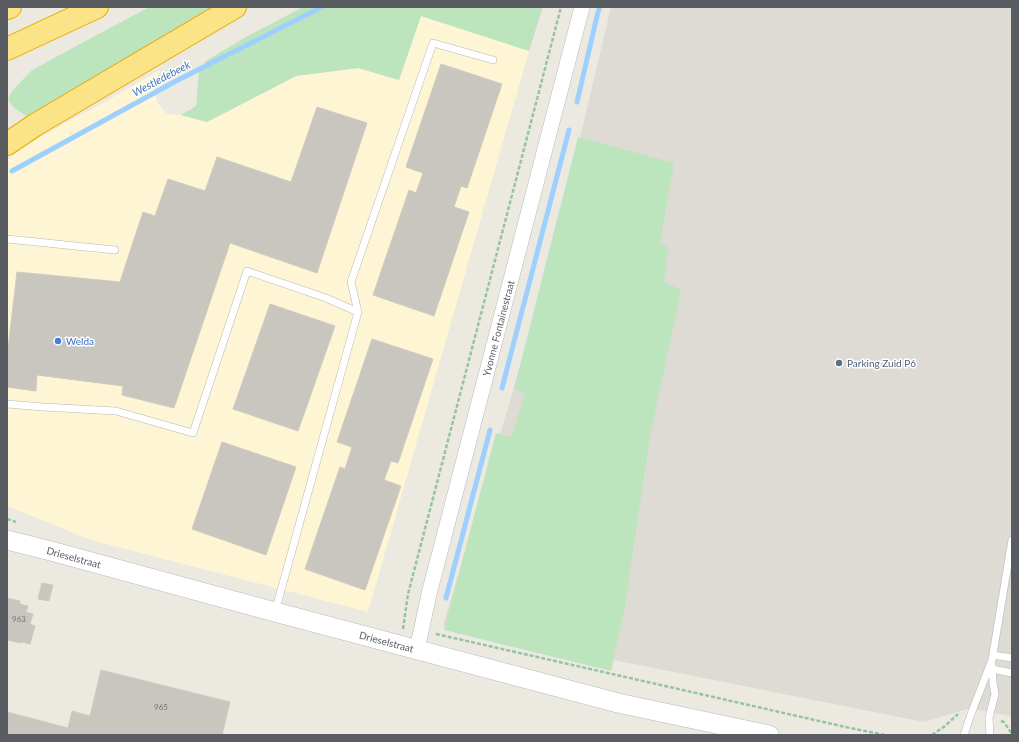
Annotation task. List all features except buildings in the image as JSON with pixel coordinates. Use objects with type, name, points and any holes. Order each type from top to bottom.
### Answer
[{"type":"highway","points":[[11,47],[97,7]]},
{"type":"highway","points":[[7,144],[41,121],[235,7]]},
{"type":"street","name":"Yvonne Fontainestraat","points":[[418,650],[429,594],[582,7]]},
{"type":"street","name":"Drieselstraat","points":[[7,540],[618,703],[769,735]]},
{"type":"lane","points":[[275,612],[358,312],[351,282],[433,43],[493,60]]},
{"type":"lane","points":[[7,239],[115,250]]},
{"type":"lane","points":[[7,404],[116,411],[193,433],[248,271],[326,298],[358,312]]},
{"type":"lane","points":[[990,735],[989,718],[995,694],[992,658],[1012,541]]},
{"type":"lane","points":[[992,658],[1012,658]]},
{"type":"lane","points":[[964,735],[992,658]]},
{"type":"lane","points":[[992,669],[1012,673]]},
{"type":"path","points":[[561,7],[408,594],[403,626],[884,735]]},
{"type":"path","points":[[1004,722],[1012,734]]},
{"type":"shaded area","name":"Parking Zuid P6","points":[[611,7],[1012,7],[1012,719],[1009,716],[971,708],[924,722],[443,626],[548,273]]},
{"type":"shaded area","points":[[421,16],[529,51],[368,612],[91,540],[7,506],[7,160],[22,148],[160,70],[154,88],[158,104],[167,114],[181,115],[207,122],[296,76],[358,68],[399,80]]},
{"type":"green space","points":[[149,7],[217,7],[27,116],[18,111],[12,105],[8,99],[12,91],[32,70]]},
{"type":"green space","points":[[303,7],[543,7],[529,51],[421,16],[399,80],[358,68],[296,76],[207,122],[181,115],[196,106],[199,70],[206,61],[244,38]]},
{"type":"green space","points":[[578,137],[674,163],[660,243],[668,248],[664,282],[681,290],[650,436],[625,606],[611,671],[444,630],[496,433],[512,437],[525,392],[514,389]]},
{"type":"waterway","name":"Westledebeek","points":[[12,171],[176,81],[322,7]]},
{"type":"waterway","points":[[577,102],[600,7]]},
{"type":"waterway","points":[[502,388],[569,130]]},
{"type":"waterway","points":[[446,598],[490,430]]},
{"type":"place","name":"Welda","points":[[58,341]]},
{"type":"place","name":"Parking Zuid P6","points":[[839,363]]}]
